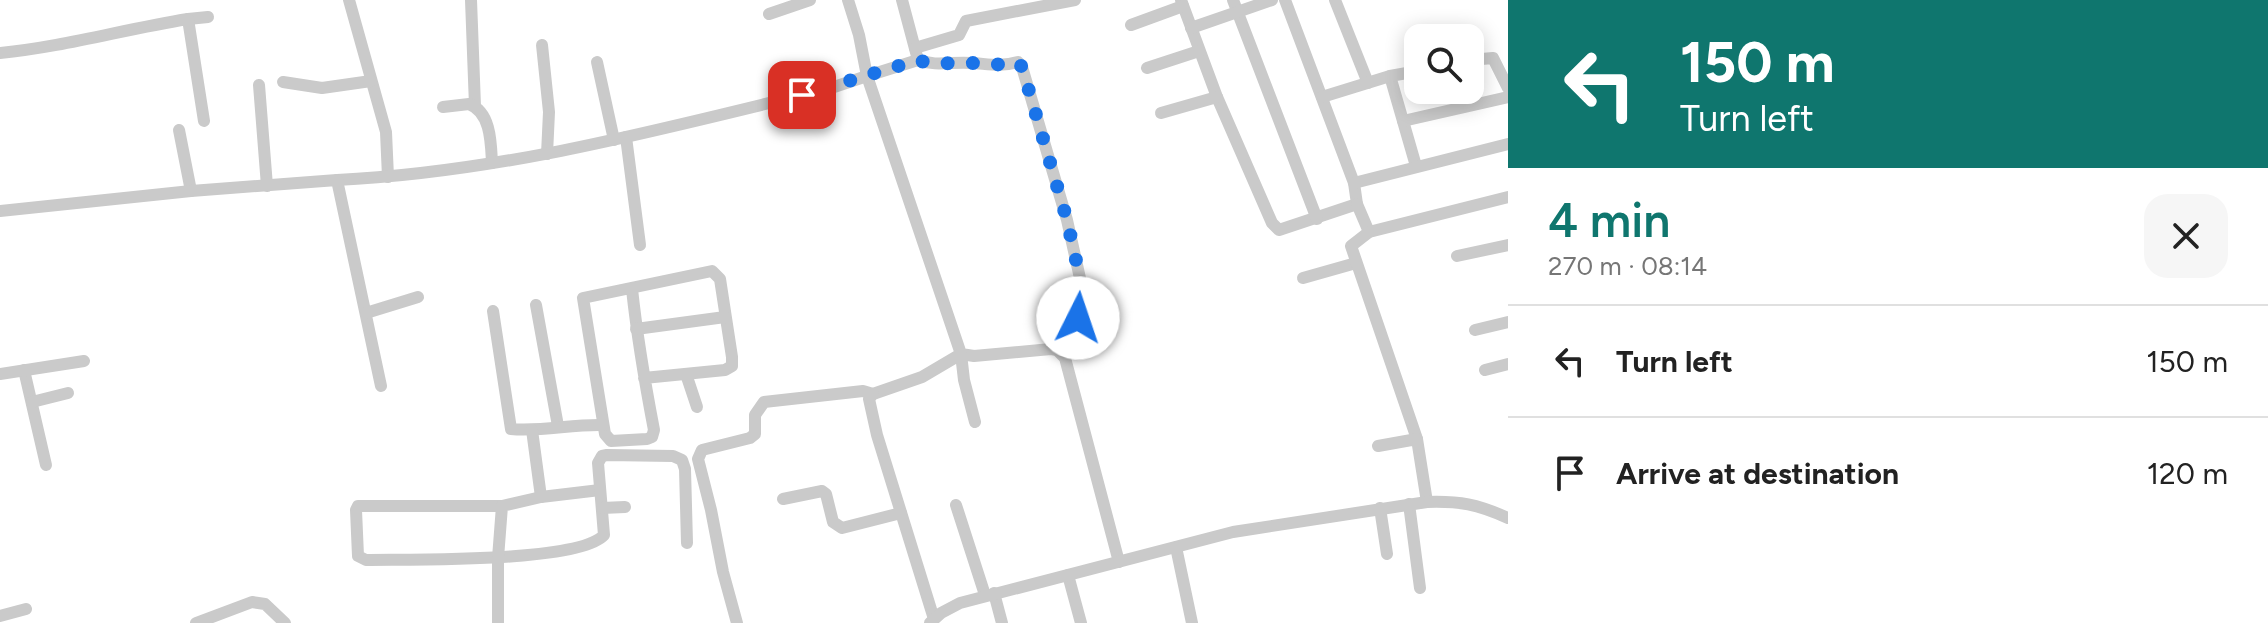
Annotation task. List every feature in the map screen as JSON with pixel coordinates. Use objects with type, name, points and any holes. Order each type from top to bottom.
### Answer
[{"type":"street","points":[[349,0],[386,132],[388,177]]},
{"type":"street","points":[[471,0],[475,106]]},
{"type":"street","points":[[769,14],[810,0]]},
{"type":"street","points":[[848,0],[867,76],[961,354],[975,422]]},
{"type":"street","points":[[902,0],[917,54],[931,65],[971,63],[988,66],[1018,62],[1022,67],[1067,220],[1084,296],[1078,318],[1057,350]]},
{"type":"street","points":[[1000,0],[1004,14]]},
{"type":"street","points":[[0,211],[191,191],[388,177],[547,154],[831,88],[867,76],[959,35],[966,21],[1075,0]]},
{"type":"street","points":[[1191,28],[1236,6],[1272,0]]},
{"type":"street","points":[[1285,0],[1354,183],[1357,204],[1369,232]]},
{"type":"street","points":[[1335,0],[1368,83]]},
{"type":"street","points":[[1131,25],[1182,3],[1217,97],[1276,229],[1284,230],[1357,204]]},
{"type":"street","points":[[1236,6],[1317,219]]},
{"type":"street","points":[[0,53],[43,49],[114,31],[208,17]]},
{"type":"street","points":[[188,19],[204,121]]},
{"type":"street","points":[[542,45],[549,112],[547,154]]},
{"type":"street","points":[[1147,68],[1199,51]]},
{"type":"street","points":[[1484,59],[1493,58],[1508,88]]},
{"type":"street","points":[[597,62],[620,138],[640,245]]},
{"type":"street","points":[[1322,97],[1404,74]]},
{"type":"street","points":[[1390,76],[1416,166]]},
{"type":"street","points":[[283,82],[322,88],[371,81]]},
{"type":"street","points":[[259,85],[267,186]]},
{"type":"street","points":[[1161,113],[1217,97]]},
{"type":"street","points":[[1403,121],[1508,97]]},
{"type":"street","points":[[443,107],[456,104],[475,106],[481,112],[487,127],[492,163]]},
{"type":"street","points":[[179,130],[191,191]]},
{"type":"street","points":[[1354,183],[1508,144]]},
{"type":"street","points":[[337,180],[381,386]]},
{"type":"street","points":[[1427,502],[1417,439],[1351,246],[1369,232],[1508,197]]},
{"type":"street","points":[[1457,256],[1508,245]]},
{"type":"street","points":[[1303,278],[1356,263]]},
{"type":"street","points":[[632,289],[636,329],[644,378],[654,430],[652,437],[647,439],[611,441],[603,425],[583,298],[712,271],[720,279],[732,366],[725,370],[644,378]]},
{"type":"street","points":[[366,313],[418,297]]},
{"type":"street","points":[[536,305],[558,426]]},
{"type":"street","points":[[493,311],[510,428],[532,430],[603,425]]},
{"type":"street","points":[[636,329],[725,317]]},
{"type":"street","points":[[1475,330],[1508,322]]},
{"type":"street","points":[[737,623],[698,459],[702,450],[750,438],[755,434],[755,415],[764,402],[863,391],[873,394],[922,377],[961,354],[974,356],[1051,349],[1057,350],[1065,358],[1119,562]]},
{"type":"street","points":[[0,374],[84,361]]},
{"type":"street","points":[[1485,370],[1508,364]]},
{"type":"street","points":[[24,370],[46,465]]},
{"type":"street","points":[[686,374],[697,407]]},
{"type":"street","points":[[32,402],[68,393]]},
{"type":"street","points":[[873,394],[869,402],[932,621],[960,603],[989,594],[1233,532],[1427,502],[1458,501],[1480,505],[1508,518]]},
{"type":"street","points":[[532,430],[541,497]]},
{"type":"street","points":[[1378,446],[1417,439]]},
{"type":"street","points":[[600,490],[541,497],[502,506],[358,506],[358,556],[362,559],[498,558],[589,545],[604,535],[598,463],[602,456],[680,457],[685,469],[687,543]]},
{"type":"street","points":[[783,499],[822,491],[826,494],[833,522],[842,528],[901,513]]},
{"type":"street","points":[[1409,504],[1420,588]]},
{"type":"street","points":[[956,505],[1002,623]]},
{"type":"street","points":[[498,623],[502,506]]},
{"type":"street","points":[[602,508],[625,507]]},
{"type":"street","points":[[1380,508],[1387,554]]},
{"type":"street","points":[[1176,547],[1192,623]]},
{"type":"street","points":[[1068,575],[1081,623]]},
{"type":"street","points":[[196,623],[222,618],[252,602],[265,604],[285,623]]},
{"type":"street","points":[[0,616],[26,609]]},
{"type":"route","points":[[802,95],[918,60],[931,65],[971,63],[988,66],[1018,62],[1067,220],[1084,296],[1078,318]]}]
